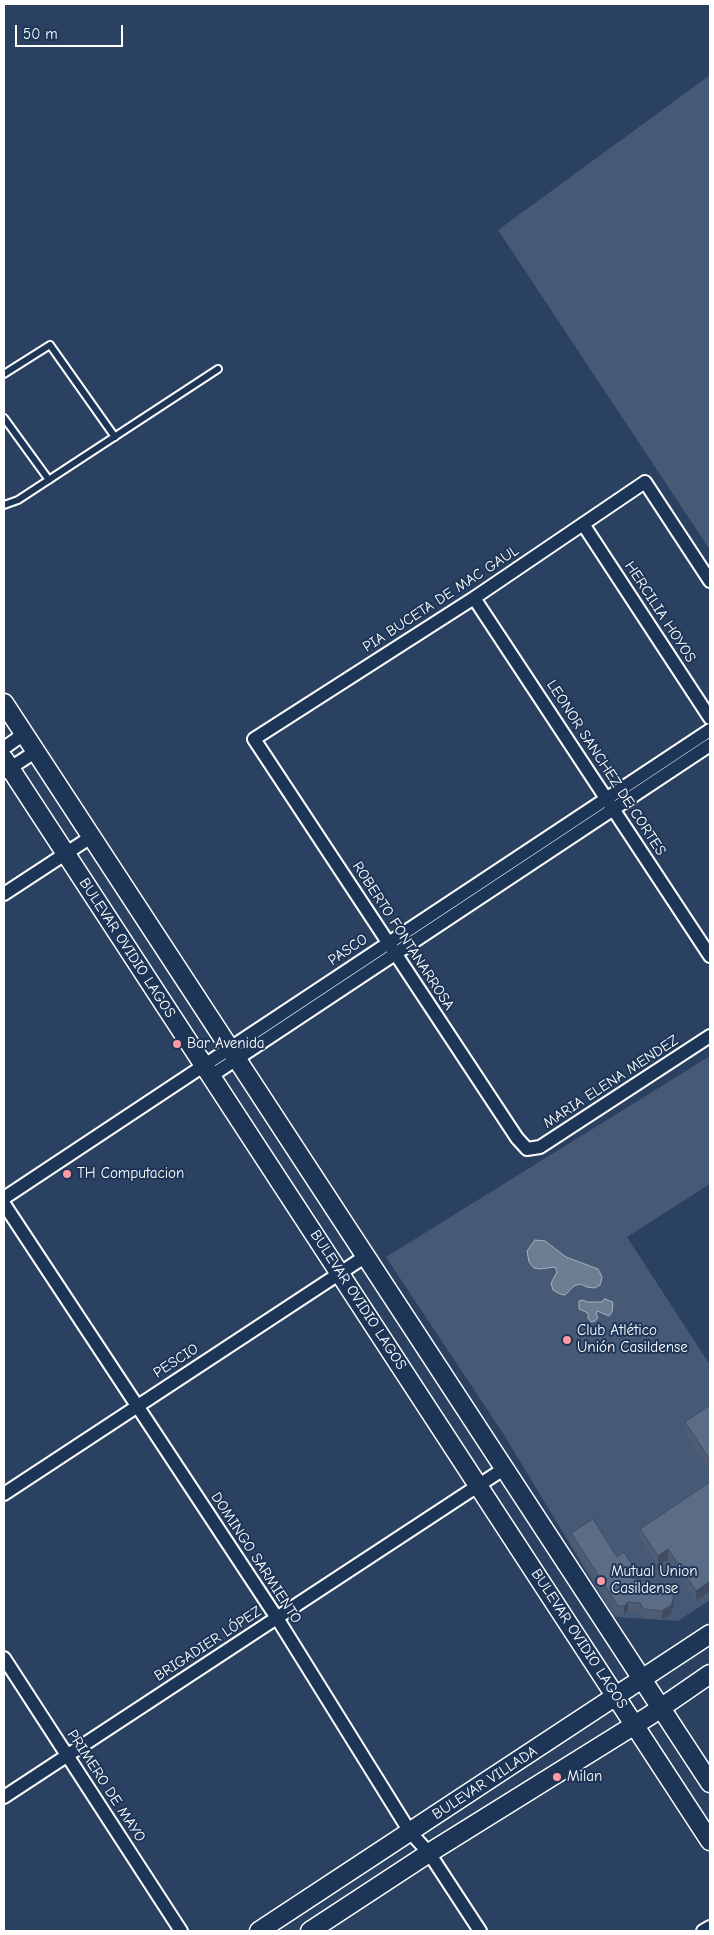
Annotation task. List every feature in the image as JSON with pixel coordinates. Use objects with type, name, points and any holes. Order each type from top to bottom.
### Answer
[{"type":"main road","name":"BULEVAR OVIDIO LAGOS","points":[[4,703],[710,1783]]},
{"type":"main road","name":"BULEVAR OVIDIO LAGOS","points":[[6,766],[208,1071],[710,1841]]},
{"type":"main road","name":"BULEVAR VILLADA","points":[[258,1931],[710,1634]]},
{"type":"main road","name":"BULEVAR VILLADA","points":[[310,1931],[662,1707],[710,1674]]},
{"type":"street","name":"PIA BUCETA DE MAC GAUL","points":[[254,739],[474,598],[645,482],[710,581]]},
{"type":"street","name":"HERCILIA HOYOS","points":[[583,524],[710,718]]},
{"type":"street","name":"LEONOR SANCHEZ DE CORTES","points":[[474,598],[710,956]]},
{"type":"street","name":"PASCO","points":[[4,1198],[396,955],[610,804],[710,730]]},
{"type":"street","points":[[4,748],[24,734]]},
{"type":"street","name":"ROBERTO FONTANARROSA","points":[[254,739],[396,955],[527,1149]]},
{"type":"street","name":"PASCO","points":[[234,1054],[389,943],[610,804],[710,744]]},
{"type":"street","points":[[6,766],[35,752]]},
{"type":"street","points":[[4,894],[91,837]]},
{"type":"street","name":"MARIA ELENA MENDEZ","points":[[527,1149],[540,1147],[710,1036]]},
{"type":"street","name":"DOMINGO SARMIENTO","points":[[4,1204],[277,1618],[410,1832],[429,1854],[480,1931]]},
{"type":"street","name":"PESCIO","points":[[4,1494],[366,1256]]},
{"type":"street","name":"BRIGADIER LÓPEZ","points":[[4,1797],[505,1468]]},
{"type":"street","name":"PRIMERO DE MAYO","points":[[4,1658],[181,1931]]},
{"type":"street","points":[[703,1931],[710,1927]]},
{"type":"lane","points":[[4,374],[50,345],[115,437]]},
{"type":"lane","points":[[4,505],[18,500],[218,370]]},
{"type":"lane","points":[[4,418],[49,480]]},
{"type":"shaded area","points":[[710,75],[710,550],[498,230]]},
{"type":"shaded area","name":"Club Atlético Unión Casildense","points":[[710,1056],[710,1184],[627,1237],[710,1365],[710,1600],[678,1621],[614,1617],[504,1435],[386,1257]]},
{"type":"shaded area","points":[[535,1240],[545,1241],[566,1257],[598,1269],[602,1277],[600,1285],[595,1288],[580,1284],[574,1286],[565,1295],[553,1290],[551,1283],[557,1272],[555,1267],[534,1268],[529,1262],[527,1251]]},
{"type":"shaded area","points":[[605,1299],[613,1302],[612,1312],[609,1316],[597,1311],[598,1317],[595,1321],[591,1322],[588,1318],[588,1313],[579,1309],[579,1301],[601,1302]]},
{"type":"building","points":[[710,1405],[710,1460],[685,1422]]},
{"type":"building","points":[[710,1482],[710,1581],[696,1591],[668,1549],[658,1556],[640,1529]]},
{"type":"building","points":[[593,1519],[617,1557],[624,1552],[633,1566],[618,1574],[665,1587],[674,1597],[671,1605],[662,1611],[643,1609],[640,1603],[628,1602],[624,1606],[618,1606],[571,1533]]},
{"type":"place","name":"Bar Avenida","points":[[177,1044]]},
{"type":"place","name":"TH Computacion","points":[[67,1174]]},
{"type":"place","name":"Club Atlético Unión Casildense","points":[[567,1340]]},
{"type":"place","name":"Mutual Union Casildense","points":[[601,1581]]},
{"type":"place","name":"Milan","points":[[557,1777]]}]
